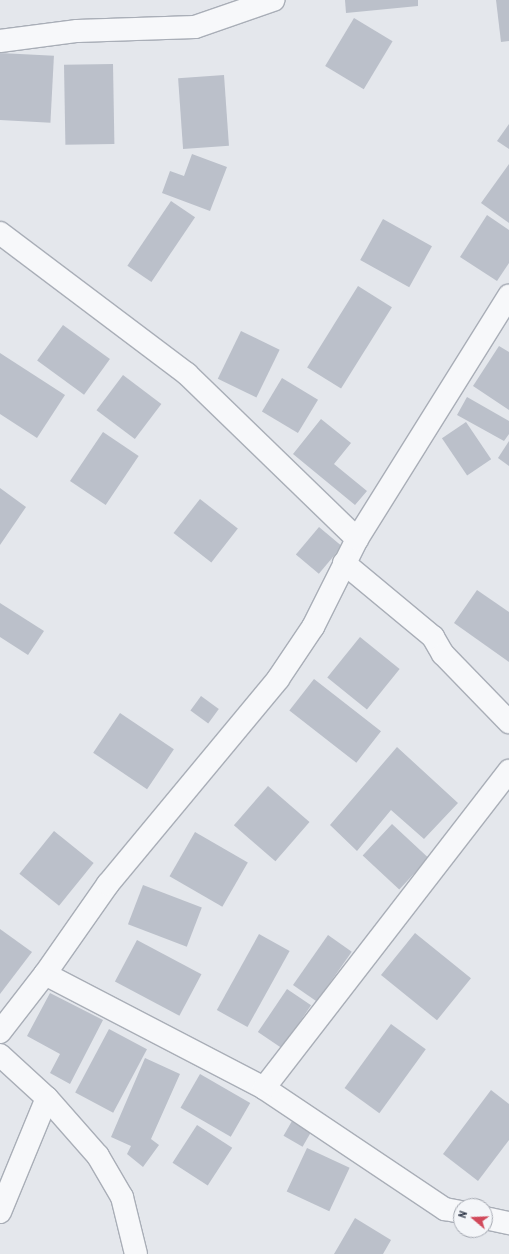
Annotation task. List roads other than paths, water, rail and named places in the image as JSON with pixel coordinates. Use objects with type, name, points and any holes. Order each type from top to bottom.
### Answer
[{"type":"street","points":[[0,41],[77,32],[195,27],[234,6],[272,0]]},
{"type":"street","points":[[0,233],[187,374],[357,539]]},
{"type":"street","points":[[0,1032],[45,974],[108,884],[278,679],[313,627],[357,539],[509,296]]},
{"type":"street","points":[[344,563],[433,637],[443,654],[509,722]]},
{"type":"street","points":[[264,1088],[509,771]]},
{"type":"street","points":[[45,974],[264,1088],[445,1208],[453,1210]]},
{"type":"street","points":[[0,1055],[47,1098],[98,1156],[114,1179],[129,1219],[136,1254]]},
{"type":"street","points":[[0,1212],[47,1098]]},
{"type":"street","points":[[493,1220],[509,1224]]}]
